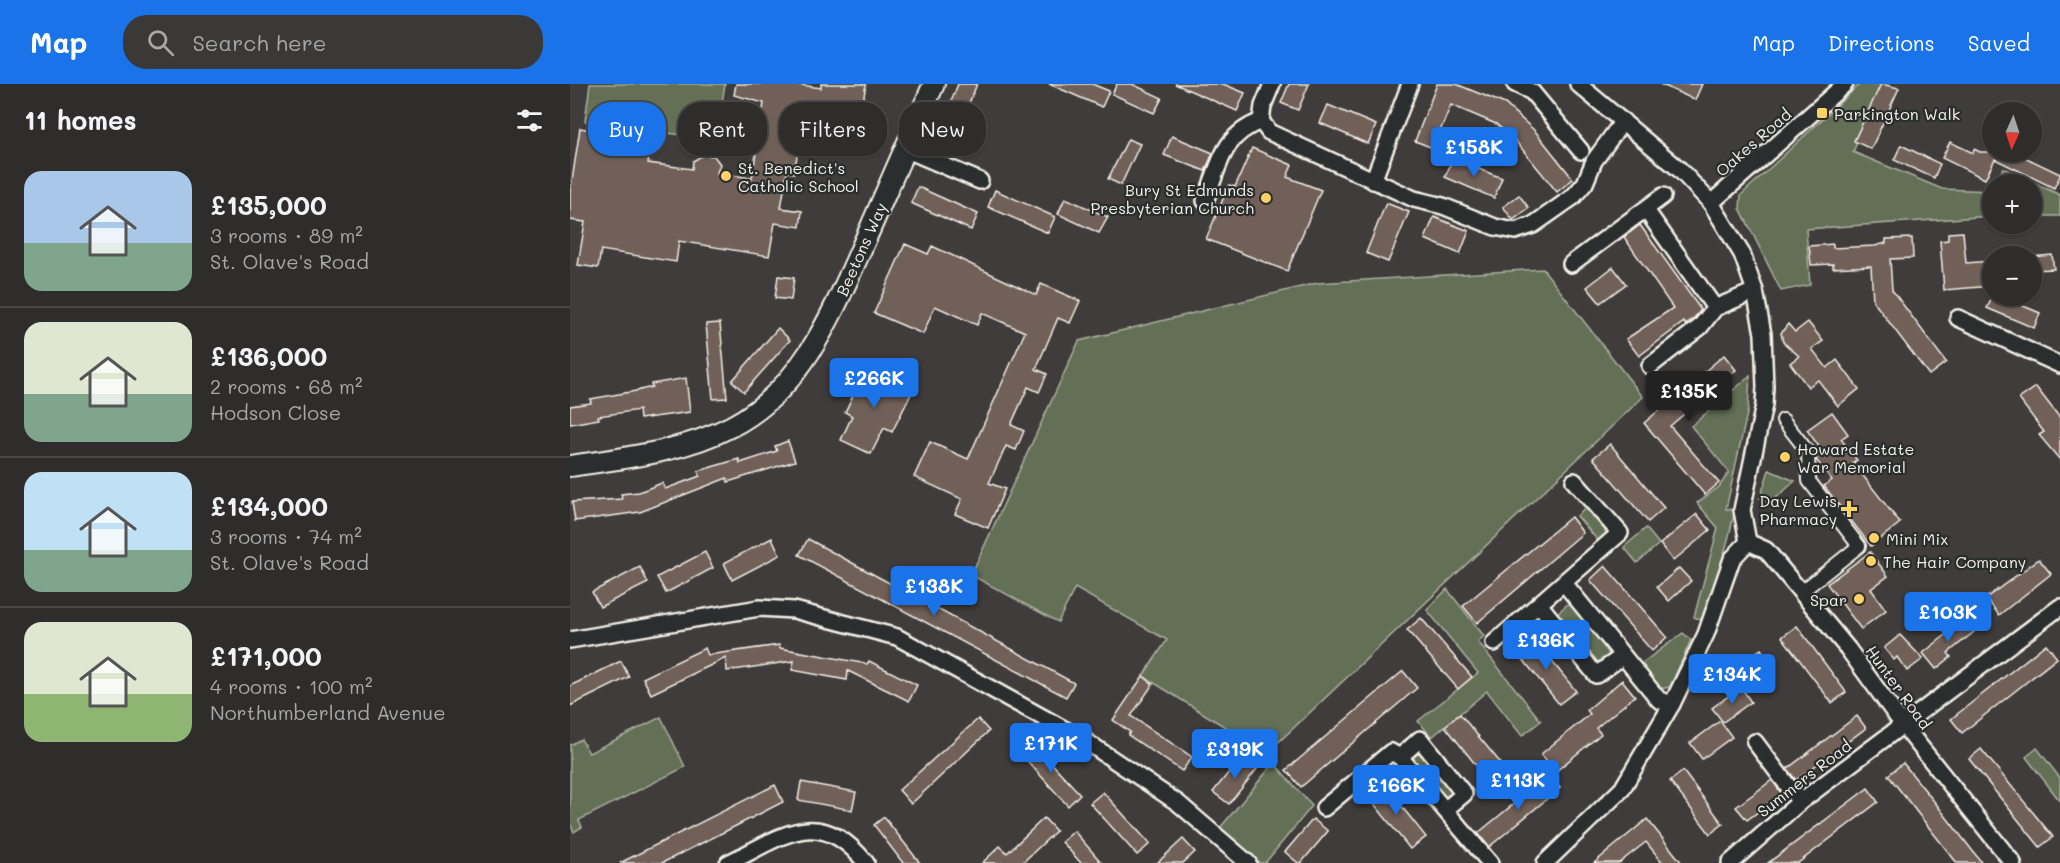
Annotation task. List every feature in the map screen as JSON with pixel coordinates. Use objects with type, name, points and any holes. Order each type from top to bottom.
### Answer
[{"type":"street","name":"Beetons Way","points":[[926,102],[934,84]]},
{"type":"street","points":[[1272,84],[1263,106],[1261,121],[1269,132],[1414,199],[1443,206],[1495,228],[1522,230],[1573,197],[1585,183],[1593,161],[1623,121]]},
{"type":"street","points":[[1373,181],[1410,84]]},
{"type":"street","points":[[1515,84],[1532,92],[1581,151]]},
{"type":"street","points":[[1545,863],[1622,789],[1672,704],[1706,634],[1732,559],[1748,542],[1742,510],[1764,405],[1763,334],[1755,291],[1742,254],[1711,203],[1679,169],[1578,84]]},
{"type":"street","name":"Oakes Road","points":[[1711,203],[1845,84]]},
{"type":"street","points":[[1204,201],[1233,137],[1245,128],[1261,121]]},
{"type":"street","name":"Beetons Way","points":[[570,466],[635,456],[701,439],[733,426],[769,402],[814,347],[902,156]]},
{"type":"street","points":[[921,156],[980,181]]},
{"type":"street","points":[[1570,264],[1663,196]]},
{"type":"street","points":[[1646,210],[1715,308]]},
{"type":"street","points":[[1650,366],[1700,327],[1715,308],[1755,291]]},
{"type":"street","points":[[1958,318],[2060,364]]},
{"type":"street","points":[[1783,420],[1808,452],[1809,481],[1859,546],[1800,593]]},
{"type":"street","points":[[1494,643],[1620,533],[1574,481]]},
{"type":"street","name":"Hunter Road","points":[[1748,542],[1766,550],[1848,649],[1903,725],[2013,863]]},
{"type":"street","points":[[1564,583],[1659,700],[1672,704]]},
{"type":"street","points":[[1539,604],[1596,675],[1623,656]]},
{"type":"street","name":"Summers Road","points":[[1730,863],[1800,802],[2060,607]]},
{"type":"street","points":[[570,640],[759,608],[794,610],[897,637],[1084,740],[1178,803],[1248,863]]},
{"type":"street","points":[[1400,757],[1420,739],[1464,794],[1446,809]]},
{"type":"street","points":[[1755,742],[1800,802]]},
{"type":"street","points":[[1324,808],[1391,752],[1400,757],[1490,863]]},
{"type":"street","points":[[728,863],[807,828],[831,831],[855,848],[866,863]]},
{"type":"green space","points":[[590,84],[725,84],[722,102],[678,102],[678,134],[666,133],[666,102],[588,102],[588,121],[585,121]]},
{"type":"green space","points":[[1860,84],[1882,84],[1853,152],[1942,189],[1982,191],[1982,217],[1806,229],[1810,285],[1781,291],[1740,208],[1741,195]]},
{"type":"green space","points":[[2003,168],[2016,174],[2000,174]]},
{"type":"green space","points":[[2042,186],[2060,195],[2060,216],[2042,216]]},
{"type":"green space","points":[[1543,269],[1643,397],[1267,753],[1143,676],[1167,640],[1075,588],[1058,622],[971,575],[1079,341],[1317,283]]},
{"type":"green space","points":[[1750,376],[1748,409],[1726,509],[1735,510],[1721,566],[1701,620],[1694,617],[1718,528],[1697,503],[1719,487],[1729,472],[1691,426]]},
{"type":"green space","points":[[1769,470],[1795,481],[1767,506],[1760,498]]},
{"type":"green space","points":[[1588,506],[1611,532],[1599,542],[1577,516]]},
{"type":"green space","points":[[1646,528],[1659,544],[1637,563],[1624,547]]},
{"type":"green space","points":[[1447,589],[1484,636],[1478,642],[1541,721],[1522,736],[1487,691],[1432,737],[1418,721],[1478,673],[1427,610]]},
{"type":"green space","points":[[1571,601],[1616,654],[1598,669],[1554,616]]},
{"type":"green space","points":[[1683,633],[1691,640],[1670,687],[1660,689],[1641,664]]},
{"type":"green space","points":[[661,717],[685,767],[579,820],[582,827],[574,832],[570,823],[570,745],[581,739],[589,753]]},
{"type":"green space","points":[[1420,748],[1456,792],[1444,801],[1408,758]]},
{"type":"green space","points":[[2037,748],[2060,778],[2060,801],[2026,757]]},
{"type":"green space","points":[[1274,763],[1312,806],[1265,863],[1260,863],[1220,828]]},
{"type":"building","points":[[736,84],[794,84],[821,88],[821,84],[866,84],[863,102],[779,102],[779,156],[797,156],[794,173],[787,172],[781,208],[802,211],[800,227],[775,223],[769,256],[679,241],[676,262],[601,250],[598,268],[578,265],[585,222],[570,220],[570,194],[580,128],[588,129],[588,156],[649,156],[648,163],[692,169],[693,161],[701,156],[714,156],[720,164],[717,173],[752,178],[756,156],[767,156],[767,102],[734,95]]},
{"type":"building","points":[[958,84],[977,84],[970,102],[951,102]]},
{"type":"building","points":[[1049,84],[1092,84],[1109,91],[1102,107]]},
{"type":"building","points":[[1117,84],[1132,84],[1162,98],[1154,113],[1112,94]]},
{"type":"building","points":[[1175,84],[1223,84],[1245,93],[1237,111]]},
{"type":"building","points":[[1289,84],[1309,84],[1298,110],[1281,103]]},
{"type":"building","points":[[1437,84],[1456,84],[1505,104],[1535,131],[1573,179],[1557,192],[1514,139],[1496,124],[1451,105],[1433,148],[1415,141]]},
{"type":"building","points":[[1660,84],[1702,84],[1695,100]]},
{"type":"building","points":[[1881,84],[1899,88],[1871,149],[1854,141]]},
{"type":"building","points":[[1328,105],[1376,125],[1368,144],[1320,123]]},
{"type":"building","points":[[1172,136],[1213,153],[1205,171],[1164,155]]},
{"type":"building","points":[[1128,139],[1140,144],[1121,185],[1108,179]]},
{"type":"building","points":[[1950,142],[1973,153],[1974,149],[1982,152],[1982,162],[1994,162],[1988,174],[1982,174],[1982,178],[1942,158]]},
{"type":"building","points":[[1901,145],[1940,164],[1934,178],[1894,160]]},
{"type":"building","points":[[1252,148],[1292,165],[1287,177],[1321,190],[1287,271],[1206,239],[1229,185],[1235,187]]},
{"type":"building","points":[[1453,159],[1502,178],[1494,198],[1445,177]]},
{"type":"building","points":[[2001,162],[2035,162],[2060,176],[2054,188],[2042,182],[2042,174],[2026,174]]},
{"type":"building","points":[[918,187],[978,214],[971,230],[911,203]]},
{"type":"building","points":[[995,190],[1055,217],[1048,233],[988,207]]},
{"type":"building","points":[[1519,195],[1529,208],[1513,220],[1503,207]]},
{"type":"building","points":[[1065,198],[1108,217],[1099,233],[1058,214]]},
{"type":"building","points":[[1386,203],[1409,212],[1388,262],[1366,253]]},
{"type":"building","points":[[1434,217],[1469,231],[1460,254],[1425,239]]},
{"type":"building","points":[[1640,225],[1701,310],[1685,325],[1684,322],[1639,356],[1626,339],[1673,308],[1624,237]]},
{"type":"building","points":[[1963,232],[1966,263],[1982,262],[1982,287],[1944,290],[1940,241],[1948,240],[1948,233]]},
{"type":"building","points":[[1912,238],[1913,258],[1890,259],[1892,290],[1946,362],[1929,375],[1873,301],[1871,266],[1833,268],[1833,264],[1811,265],[1809,246],[1833,244],[1833,248],[1875,246],[1886,243],[1886,239]]},
{"type":"building","points":[[905,244],[928,254],[932,246],[1036,295],[1041,284],[1080,301],[1070,323],[1058,318],[1036,369],[1047,374],[1039,392],[1028,387],[1011,425],[1024,431],[1016,450],[1006,446],[989,483],[1005,489],[988,528],[955,514],[962,499],[914,477],[930,442],[968,459],[1025,332],[982,313],[977,325],[935,306],[923,334],[874,313]]},
{"type":"building","points":[[2052,255],[2054,269],[2042,270],[2042,256]]},
{"type":"building","points":[[1613,267],[1626,284],[1600,303],[1587,287]]},
{"type":"building","points":[[778,276],[794,278],[791,300],[775,298]]},
{"type":"building","points":[[1988,306],[2024,306],[2040,313],[2034,328],[1987,308]]},
{"type":"building","points":[[1808,322],[1823,341],[1812,349],[1827,368],[1837,360],[1859,389],[1838,406],[1818,380],[1808,387],[1790,363],[1799,356],[1783,342],[1781,333],[1788,324],[1795,332]]},
{"type":"building","points":[[720,323],[727,398],[713,399],[706,324]]},
{"type":"building","points":[[778,328],[790,340],[744,392],[732,381]]},
{"type":"building","points":[[1724,355],[1736,370],[1670,426],[1719,483],[1705,495],[1644,423]]},
{"type":"building","points":[[867,367],[913,390],[892,432],[884,428],[871,454],[841,440],[852,416],[845,412]]},
{"type":"building","points":[[686,378],[690,412],[640,419],[639,410],[598,416],[599,419],[570,424],[570,406],[591,403],[590,399],[652,387],[651,384]]},
{"type":"building","points":[[2036,387],[2060,418],[2060,460],[2039,435],[2044,432],[2019,399]]},
{"type":"building","points":[[1832,412],[1848,434],[1841,439],[1857,460],[1853,463],[1900,523],[1871,546],[1824,486],[1832,480],[1817,461],[1816,457],[1823,452],[1807,430]]},
{"type":"building","points":[[788,441],[795,461],[728,482],[727,478],[640,512],[575,521],[572,502],[622,499],[621,494],[639,492],[662,483],[665,489],[700,476],[698,471],[739,459],[740,463],[777,451],[775,446]]},
{"type":"building","points":[[1610,444],[1664,508],[1648,522],[1593,458]]},
{"type":"building","points":[[1697,514],[1710,530],[1673,561],[1660,544]]},
{"type":"building","points":[[1571,517],[1583,533],[1477,623],[1463,606]]},
{"type":"building","points":[[772,538],[780,555],[732,580],[724,563]]},
{"type":"building","points":[[808,539],[1074,683],[1066,697],[799,555]]},
{"type":"building","points":[[705,552],[713,568],[666,593],[657,577]]},
{"type":"building","name":"Spar","points":[[1870,552],[1888,576],[1871,589],[1886,610],[1861,629],[1827,584]]},
{"type":"building","points":[[2039,559],[2051,574],[1999,615],[1986,598]]},
{"type":"building","points":[[1605,566],[1667,637],[1652,651],[1590,580]]},
{"type":"building","points":[[640,567],[648,583],[600,607],[592,592]]},
{"type":"building","points":[[1679,568],[1691,581],[1669,601],[1657,587]]},
{"type":"building","points":[[1961,617],[1974,632],[1948,653],[1951,657],[1936,669],[1923,653],[1947,634],[1944,631]]},
{"type":"building","points":[[1421,618],[1472,677],[1458,689],[1407,630]]},
{"type":"building","points":[[1797,626],[1846,692],[1832,703],[1782,637]]},
{"type":"building","points":[[1900,635],[1923,659],[1907,671],[1897,657],[1894,660],[1884,648]]},
{"type":"building","points":[[1533,638],[1576,691],[1559,704],[1516,651]]},
{"type":"building","points":[[2046,644],[2057,658],[1962,733],[1951,719]]},
{"type":"building","points":[[779,645],[780,648],[867,664],[869,661],[917,685],[909,701],[848,671],[847,680],[792,670],[794,661],[727,671],[726,658],[651,694],[643,678],[705,648],[708,655]]},
{"type":"building","points":[[1761,649],[1772,665],[1742,686],[1731,670]]},
{"type":"building","points":[[621,661],[629,677],[570,706],[570,686]]},
{"type":"building","points":[[1403,671],[1417,688],[1301,787],[1286,770]]},
{"type":"building","points":[[1143,676],[1153,684],[1131,716],[1192,757],[1182,771],[1128,735],[1130,732],[1113,720]]},
{"type":"building","points":[[1622,680],[1635,696],[1596,728],[1601,734],[1555,772],[1541,754],[1590,714],[1587,710]]},
{"type":"building","points":[[1741,687],[1751,702],[1723,722],[1712,708]]},
{"type":"building","points":[[1460,714],[1503,766],[1487,779],[1445,726]]},
{"type":"building","points":[[1857,716],[1866,728],[1796,780],[1787,769]]},
{"type":"building","points":[[978,719],[989,731],[911,804],[899,790]]},
{"type":"building","points":[[1720,721],[1732,737],[1702,759],[1690,743]]},
{"type":"building","points":[[1033,743],[1080,794],[1068,806],[1021,754]]},
{"type":"building","points":[[1981,749],[2053,837],[2040,847],[1969,759]]},
{"type":"building","points":[[1241,757],[1257,769],[1229,804],[1213,792]]},
{"type":"building","points":[[1903,763],[1982,863],[1957,863],[1934,834],[1888,775]]},
{"type":"building","points":[[1683,771],[1723,824],[1710,834],[1670,781]]},
{"type":"building","points":[[1548,776],[1560,788],[1489,847],[1478,833]]},
{"type":"building","points":[[1772,780],[1782,794],[1747,820],[1736,807]]},
{"type":"building","points":[[801,782],[856,792],[852,810],[798,800]]},
{"type":"building","points":[[1383,783],[1426,837],[1410,849],[1367,795]]},
{"type":"building","points":[[775,785],[783,802],[718,835],[662,863],[620,863]]},
{"type":"building","points":[[1868,788],[1878,802],[1798,863],[1768,863]]},
{"type":"building","points":[[1103,792],[1150,844],[1137,855],[1090,803]]},
{"type":"building","points":[[884,817],[920,863],[903,863],[874,825]]},
{"type":"building","points":[[1044,818],[1056,831],[1022,863],[982,863],[1000,846],[1007,853]]},
{"type":"building","points":[[1313,819],[1328,831],[1301,863],[1298,863],[1285,852]]},
{"type":"building","points":[[1647,819],[1682,863],[1663,863],[1646,842],[1619,863],[1594,863]]},
{"type":"building","points":[[1074,831],[1102,863],[1081,863],[1062,842]]},
{"type":"building","points":[[1183,839],[1195,852],[1183,863],[1157,863]]},
{"type":"place","name":"Parkington Walk","points":[[1822,113]]},
{"type":"place","name":"St. Benedict's Catholic School","points":[[726,176]]},
{"type":"place","name":"Bury St Edmunds Presbyterian Church","points":[[1266,198]]},
{"type":"place","name":"Howard Estate War Memorial","points":[[1785,457]]},
{"type":"place","name":"Day Lewis Pharmacy","points":[[1849,509]]},
{"type":"place","name":"Mini Mix","points":[[1874,538]]},
{"type":"place","name":"The Hair Company","points":[[1871,561]]},
{"type":"place","name":"Spar","points":[[1859,599]]}]
